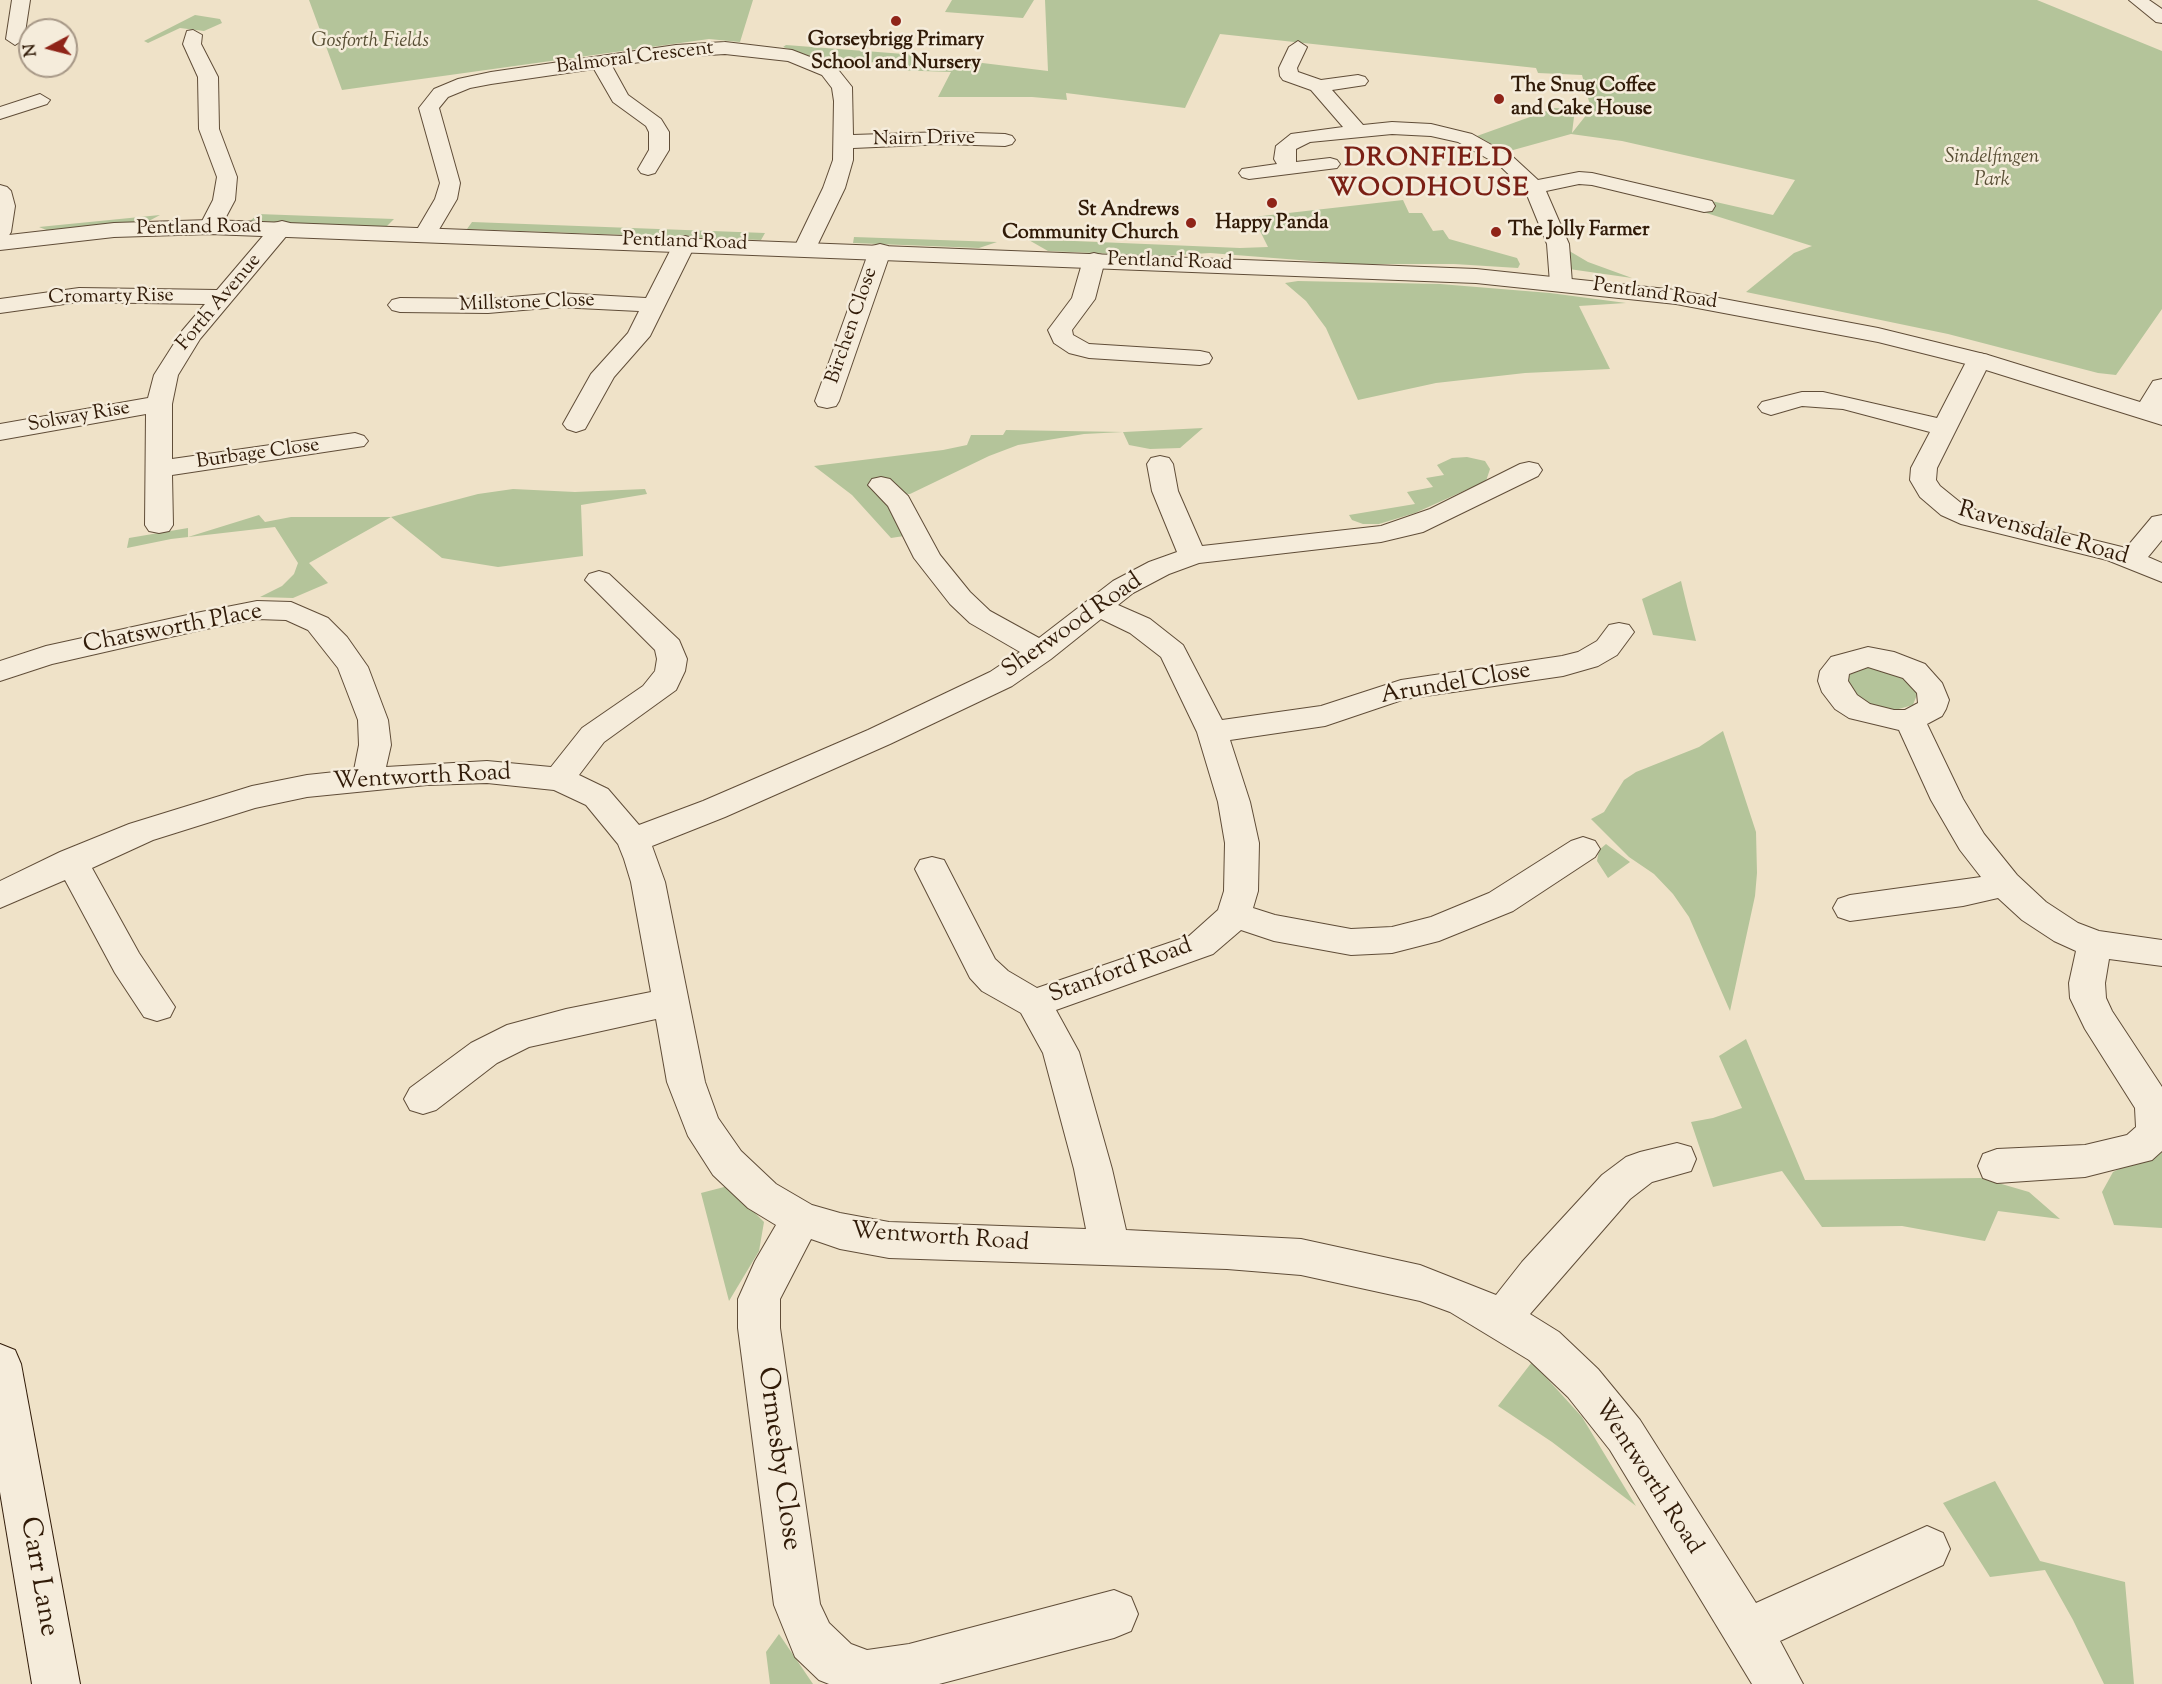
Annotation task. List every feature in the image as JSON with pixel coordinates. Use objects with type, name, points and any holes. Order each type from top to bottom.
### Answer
[{"type":"street","points":[[15,39],[21,0]]},
{"type":"street","points":[[2138,0],[2162,18]]},
{"type":"street","points":[[193,35],[192,44],[208,77],[209,129],[227,177],[224,200],[210,226]]},
{"type":"street","points":[[1298,47],[1288,74],[1318,86],[1357,130]]},
{"type":"street","name":"Balmoral Crescent","points":[[426,233],[446,199],[450,183],[429,108],[433,100],[441,93],[465,83],[600,62],[708,49],[752,50],[792,56],[821,67],[836,78],[844,101],[843,160],[840,173],[805,248]]},
{"type":"street","points":[[600,62],[620,98],[654,123],[659,132],[659,150],[648,169]]},
{"type":"street","points":[[1318,86],[1358,81]]},
{"type":"street","points":[[0,112],[40,100]]},
{"type":"street","points":[[1290,168],[1284,153],[1286,146],[1298,138],[1357,130],[1409,128],[1465,138],[1506,160],[1534,187],[1558,244],[1560,283]]},
{"type":"street","name":"Nairn Drive","points":[[842,142],[944,138],[1005,140]]},
{"type":"street","points":[[1249,173],[1329,164]]},
{"type":"street","points":[[1534,187],[1579,178],[1592,179],[1704,206]]},
{"type":"street","points":[[0,191],[4,206],[0,232]]},
{"type":"street","name":"Pentland Road","points":[[0,243],[114,230],[210,226],[1413,272],[1560,283],[1746,309],[1878,335],[1979,360],[2154,414]]},
{"type":"street","name":"Forth Avenue","points":[[159,525],[159,404],[166,375],[175,357],[282,228]]},
{"type":"street","points":[[576,424],[597,384],[638,336],[685,243]]},
{"type":"street","name":"Birchen Close","points":[[827,401],[880,251]]},
{"type":"street","points":[[1094,260],[1083,299],[1059,330],[1062,338],[1077,348],[1089,351],[1200,358]]},
{"type":"street","name":"Cromarty Rise","points":[[0,306],[79,296],[223,297]]},
{"type":"street","name":"Millstone Close","points":[[400,305],[488,306],[558,300],[654,305]]},
{"type":"street","name":"Ravensdale Road","points":[[1979,360],[1924,468],[1923,480],[1938,501],[1971,518],[2131,560],[2162,573]]},
{"type":"street","points":[[2154,414],[2162,387]]},
{"type":"street","points":[[1771,407],[1802,399],[1823,399],[1844,402],[1944,428]]},
{"type":"street","name":"Solway Rise","points":[[0,432],[159,404]]},
{"type":"street","name":"Burbage Close","points":[[160,469],[355,441]]},
{"type":"street","points":[[1160,464],[1165,491],[1193,556]]},
{"type":"street","name":"Sherwood Road","points":[[633,840],[714,809],[879,737],[1001,679],[1041,652],[1138,578],[1193,556],[1226,550],[1381,534],[1413,526],[1440,515],[1528,470]]},
{"type":"street","points":[[881,485],[899,502],[928,558],[960,598],[990,623],[1041,652]]},
{"type":"street","points":[[2131,560],[2162,523]]},
{"type":"street","points":[[559,779],[593,735],[654,693],[665,683],[670,671],[672,659],[669,646],[599,580]]},
{"type":"street","points":[[1099,607],[1140,626],[1173,652],[1212,732],[1234,802],[1242,843],[1243,869],[1234,915],[1274,928],[1351,942],[1392,940],[1439,928],[1501,902],[1583,849]]},
{"type":"street","name":"Chatsworth Place","points":[[0,671],[46,656],[201,621],[257,610],[291,611],[318,624],[337,644],[353,667],[373,720],[375,745],[368,779]]},
{"type":"street","name":"Arundel Close","points":[[1212,732],[1276,725],[1325,716],[1401,690],[1563,666],[1588,659],[1607,648],[1618,632]]},
{"type":"street","points":[[1910,720],[1947,800],[1972,842],[2006,884],[2034,911],[2066,932],[2095,944],[2162,953]]},
{"type":"street","name":"Wentworth Road","points":[[0,895],[141,832],[252,797],[307,786],[368,779],[487,772],[559,779],[597,797],[633,840],[648,882],[686,1082],[701,1125],[734,1169],[762,1196],[801,1219],[840,1231],[889,1239],[1227,1251],[1312,1259],[1420,1283],[1464,1299],[1502,1319],[1544,1346],[1583,1383],[1624,1435],[1779,1684]]},
{"type":"street","points":[[72,861],[127,963],[157,1007]]},
{"type":"street","points":[[932,869],[982,968],[995,981],[1034,1003]]},
{"type":"street","points":[[1850,908],[1940,897],[2006,884]]},
{"type":"street","name":"Stanford Road","points":[[1110,1248],[1073,1091],[1060,1052],[1034,1003],[1201,945],[1221,930],[1234,915]]},
{"type":"street","points":[[1997,1166],[2085,1161],[2138,1149],[2152,1136],[2156,1123],[2153,1105],[2098,1019],[2088,998],[2087,983],[2095,944]]},
{"type":"street","points":[[423,1099],[484,1053],[520,1035],[672,1002]]},
{"type":"street","points":[[1502,1319],[1536,1275],[1616,1187],[1641,1169],[1677,1159]]},
{"type":"street","name":"Ormesby Close","points":[[801,1219],[768,1274],[759,1299],[759,1328],[797,1605],[812,1640],[836,1663],[866,1679],[1114,1614]]},
{"type":"street","name":"Carr Lane","points":[[0,1364],[56,1684]]},
{"type":"street","points":[[1745,1632],[1927,1549]]},
{"type":"green space","name":"Gosforth Fields","points":[[309,0],[753,0],[740,42],[709,39],[342,90]]},
{"type":"green space","points":[[952,0],[1034,0],[1023,18],[945,12]]},
{"type":"green space","name":"Sindelfingen Park","points":[[1045,0],[2037,0],[2162,51],[2162,309],[2116,375],[2098,373],[1948,334],[1746,292],[1794,253],[1812,246],[1700,211],[1707,200],[1773,215],[1795,180],[1622,141],[1571,134],[1506,152],[1477,136],[1555,108],[1575,109],[1572,133],[1591,109],[1582,75],[1538,73],[1536,68],[1220,34],[1185,108],[1066,93],[1067,100],[1032,97],[938,97],[951,72],[892,70],[896,63],[877,61],[841,71],[816,58],[783,47],[786,45],[917,55],[1048,71]]},
{"type":"green space","points":[[195,15],[220,19],[222,23],[204,31],[180,28],[148,43],[144,41]]},
{"type":"green space","points":[[1403,200],[1409,213],[1422,213],[1433,231],[1443,230],[1449,239],[1517,258],[1520,264],[1518,268],[1454,264],[1350,264],[1210,253],[1162,256],[1048,251],[1027,239],[1240,248],[1268,247],[1253,217]]},
{"type":"green space","points":[[258,214],[394,219],[386,227],[250,221]]},
{"type":"green space","points":[[160,215],[147,222],[49,231],[39,227]]},
{"type":"green space","points":[[472,222],[765,233],[761,240],[467,229]]},
{"type":"green space","points":[[854,237],[997,242],[979,248],[853,243]]},
{"type":"green space","points":[[1566,249],[1588,262],[1632,278],[1569,269]]},
{"type":"green space","points":[[1298,281],[1440,284],[1550,293],[1626,303],[1579,306],[1610,369],[1525,373],[1436,383],[1358,400],[1326,328],[1306,301],[1285,283]]},
{"type":"green space","points":[[1203,428],[1180,448],[1150,449],[1129,445],[1123,432],[1084,434],[1018,445],[989,456],[910,494],[881,493],[904,536],[891,538],[852,495],[814,466],[943,450],[967,445],[971,435],[1003,435],[1006,430],[1124,432]]},
{"type":"green space","points":[[1467,457],[1485,461],[1490,469],[1486,481],[1415,513],[1379,524],[1363,524],[1352,520],[1349,515],[1415,504],[1407,492],[1433,487],[1426,478],[1444,475],[1437,465],[1452,458]]},
{"type":"green space","points":[[513,489],[575,492],[645,489],[647,494],[581,505],[583,556],[498,567],[442,558],[391,517],[478,494]]},
{"type":"green space","points":[[259,515],[265,522],[291,517],[391,517],[309,563],[328,583],[293,598],[260,597],[282,586],[294,574],[298,563],[275,527],[171,539],[127,548],[129,538],[188,528],[188,537]]},
{"type":"green space","points":[[1681,581],[1696,641],[1653,635],[1642,599]]},
{"type":"green space","points":[[1875,666],[1897,672],[1918,692],[1913,705],[1895,710],[1872,706],[1853,694],[1847,680],[1850,674],[1856,669]]},
{"type":"green space","points":[[1723,731],[1756,832],[1755,896],[1730,1011],[1689,917],[1673,894],[1654,874],[1629,857],[1591,819],[1604,812],[1624,780],[1636,772],[1699,747]]},
{"type":"green space","points":[[1606,844],[1630,862],[1608,878],[1597,861],[1599,850]]},
{"type":"green space","points":[[1746,1039],[1805,1180],[1981,1178],[2029,1192],[2060,1219],[1998,1211],[1985,1241],[1902,1226],[1822,1227],[1782,1171],[1713,1187],[1691,1122],[1713,1118],[1742,1108],[1719,1056]]},
{"type":"green space","points":[[2162,1148],[2162,1228],[2114,1225],[2102,1192],[2113,1172]]},
{"type":"green space","points":[[728,1186],[764,1222],[759,1251],[729,1301],[701,1193]]},
{"type":"green space","points":[[1532,1362],[1582,1417],[1636,1506],[1552,1442],[1498,1406]]},
{"type":"green space","points":[[1995,1481],[2040,1561],[2125,1582],[2134,1684],[2104,1684],[2073,1620],[2045,1570],[1990,1577],[1943,1503]]},
{"type":"green space","points":[[779,1634],[813,1684],[770,1684],[766,1652]]},
{"type":"place","name":"Gorseybrigg Primary School and Nursery","points":[[896,21]]},
{"type":"place","name":"The Snug Coffee and Cake House","points":[[1499,99]]},
{"type":"place","name":"Happy Panda","points":[[1272,203]]},
{"type":"place","name":"St Andrews Community Church","points":[[1191,223]]},
{"type":"place","name":"The Jolly Farmer","points":[[1496,232]]},
{"type":"district","name":"DRONFIELD WOODHOUSE","points":[[1429,176]]}]
